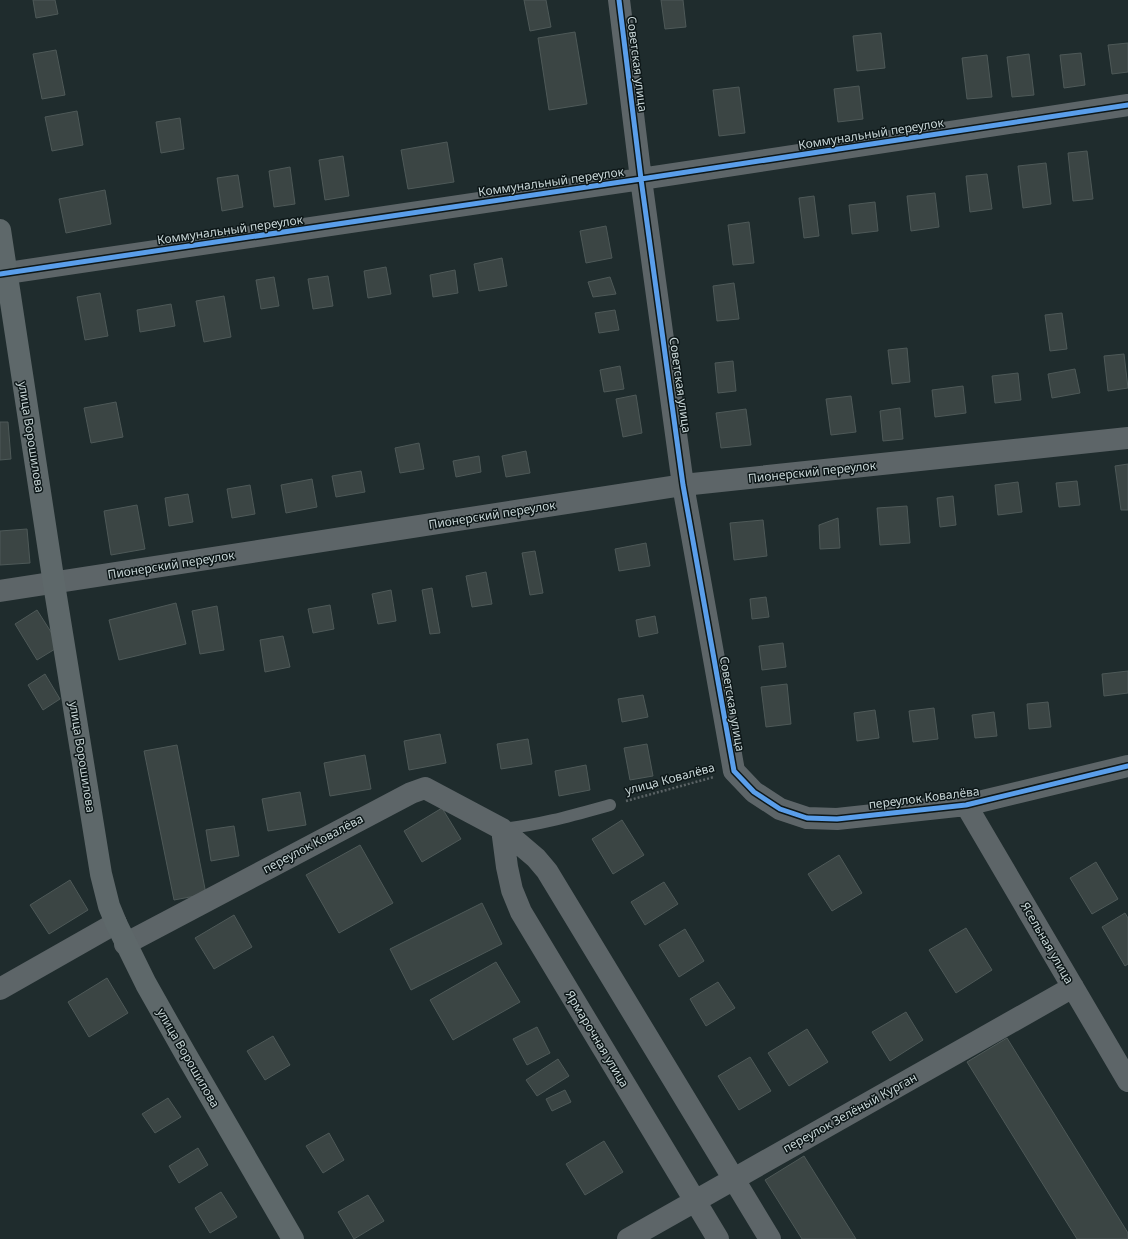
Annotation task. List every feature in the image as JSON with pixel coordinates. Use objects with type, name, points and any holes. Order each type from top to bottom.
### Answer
[{"type":"main road","name":"улица Ворошилова","points":[[0,230],[3,274],[101,874],[109,906],[125,944],[185,1053],[293,1239]]},
{"type":"street","name":"Советская улица","points":[[619,0],[641,179],[683,485],[734,771]]},
{"type":"street","name":"Коммунальный переулок","points":[[3,274],[1128,105]]},
{"type":"street","name":"Пионерский переулок","points":[[0,591],[54,584],[683,485],[1128,438]]},
{"type":"street","name":"переулок Ковалёва","points":[[734,771],[754,792],[780,809],[807,818],[837,819],[966,805],[1128,766]]},
{"type":"street","name":"переулок Ковалёва","points":[[125,944],[411,792],[424,788],[502,829]]},
{"type":"street","name":"Ясельная улица","points":[[966,805],[1128,1081]]},
{"type":"street","points":[[502,829],[536,858],[548,871],[770,1239]]},
{"type":"street","name":"Ярмарочная улица","points":[[502,829],[512,890],[521,912],[718,1239]]},
{"type":"street","points":[[0,989],[116,923]]},
{"type":"street","name":"переулок Зелёный Курган","points":[[628,1239],[694,1200],[1073,987]]},
{"type":"lane","points":[[502,829],[530,826],[555,821],[610,805]]},
{"type":"building","points":[[33,0],[55,0],[58,14],[36,18]]},
{"type":"building","points":[[524,0],[546,0],[551,27],[530,31]]},
{"type":"building","points":[[661,0],[683,0],[686,27],[665,29]]},
{"type":"building","points":[[575,32],[587,104],[549,110],[538,38]]},
{"type":"building","points":[[881,33],[885,68],[857,71],[853,36]]},
{"type":"building","points":[[1128,43],[1128,72],[1112,74],[1108,45]]},
{"type":"building","points":[[56,50],[65,95],[42,99],[33,54]]},
{"type":"building","points":[[1081,53],[1085,85],[1064,88],[1060,55]]},
{"type":"building","points":[[1029,54],[1034,95],[1012,97],[1007,57]]},
{"type":"building","points":[[987,55],[992,97],[967,99],[962,58]]},
{"type":"building","points":[[859,86],[863,119],[838,122],[834,89]]},
{"type":"building","points":[[739,87],[745,133],[719,136],[713,90]]},
{"type":"building","points":[[77,111],[83,145],[52,151],[45,117]]},
{"type":"building","points":[[180,118],[184,149],[161,153],[156,122]]},
{"type":"building","points":[[447,142],[454,182],[408,189],[401,150]]},
{"type":"building","points":[[1087,151],[1093,199],[1073,201],[1068,153]]},
{"type":"building","points":[[343,156],[349,196],[325,200],[319,160]]},
{"type":"building","points":[[1046,163],[1051,204],[1023,208],[1018,166]]},
{"type":"building","points":[[290,167],[295,204],[274,207],[269,171]]},
{"type":"building","points":[[987,174],[992,209],[970,212],[966,176]]},
{"type":"building","points":[[238,175],[243,207],[222,211],[217,178]]},
{"type":"building","points":[[105,190],[111,224],[66,233],[59,199]]},
{"type":"building","points":[[935,193],[939,227],[911,231],[907,196]]},
{"type":"building","points":[[814,196],[819,236],[804,238],[799,198]]},
{"type":"building","points":[[875,202],[878,231],[852,234],[849,205]]},
{"type":"building","points":[[749,222],[754,263],[733,265],[728,225]]},
{"type":"building","points":[[606,226],[612,258],[586,263],[580,231]]},
{"type":"building","points":[[502,258],[507,286],[479,291],[474,264]]},
{"type":"building","points":[[386,267],[391,294],[368,298],[364,271]]},
{"type":"building","points":[[455,270],[458,293],[433,297],[430,275]]},
{"type":"building","points":[[328,276],[333,306],[313,309],[308,279]]},
{"type":"building","points":[[274,277],[279,306],[261,309],[256,280]]},
{"type":"building","points":[[610,277],[616,294],[593,297],[588,282]]},
{"type":"building","points":[[734,283],[739,319],[717,321],[713,286]]},
{"type":"building","points":[[100,293],[108,336],[85,340],[77,297]]},
{"type":"building","points":[[224,296],[231,337],[204,342],[196,301]]},
{"type":"building","points":[[171,304],[175,326],[140,332],[137,310]]},
{"type":"building","points":[[615,310],[619,330],[599,333],[595,313]]},
{"type":"building","points":[[1062,313],[1067,349],[1050,351],[1045,315]]},
{"type":"building","points":[[907,348],[910,382],[892,384],[888,350]]},
{"type":"building","points":[[1124,354],[1128,388],[1108,391],[1104,356]]},
{"type":"building","points":[[733,361],[736,391],[718,393],[715,363]]},
{"type":"building","points":[[620,366],[624,389],[604,392],[600,370]]},
{"type":"building","points":[[1075,369],[1080,393],[1052,398],[1048,374]]},
{"type":"building","points":[[1018,373],[1021,400],[995,403],[992,376]]},
{"type":"building","points":[[963,386],[966,413],[935,417],[932,390]]},
{"type":"building","points":[[636,395],[642,433],[623,437],[616,399]]},
{"type":"building","points":[[851,396],[856,432],[831,435],[826,399]]},
{"type":"building","points":[[116,402],[123,437],[91,443],[84,408]]},
{"type":"building","points":[[900,408],[903,439],[883,441],[880,411]]},
{"type":"building","points":[[746,409],[751,445],[721,448],[716,413]]},
{"type":"building","points":[[0,422],[8,422],[11,459],[0,460]]},
{"type":"building","points":[[419,443],[424,469],[400,473],[395,448]]},
{"type":"building","points":[[526,451],[530,473],[506,477],[502,456]]},
{"type":"building","points":[[479,456],[481,472],[456,477],[453,461]]},
{"type":"building","points":[[1128,464],[1128,510],[1121,510],[1115,466]]},
{"type":"building","points":[[361,471],[365,492],[336,497],[332,476]]},
{"type":"building","points":[[312,479],[317,507],[286,513],[281,485]]},
{"type":"building","points":[[1077,481],[1080,505],[1059,507],[1056,483]]},
{"type":"building","points":[[1018,482],[1022,512],[998,515],[995,485]]},
{"type":"building","points":[[250,485],[255,514],[232,518],[227,489]]},
{"type":"building","points":[[188,494],[193,522],[169,526],[165,498]]},
{"type":"building","points":[[953,496],[956,525],[940,527],[937,498]]},
{"type":"building","points":[[137,505],[145,549],[111,555],[104,511]]},
{"type":"building","points":[[907,506],[910,543],[880,545],[877,508]]},
{"type":"building","points":[[838,518],[840,548],[820,549],[819,525]]},
{"type":"building","points":[[763,520],[767,556],[734,560],[730,523]]},
{"type":"building","points":[[27,529],[30,563],[0,565],[0,531]]},
{"type":"building","points":[[646,543],[650,566],[619,571],[615,549]]},
{"type":"building","points":[[535,551],[543,593],[530,595],[522,553]]},
{"type":"building","points":[[486,572],[492,604],[472,607],[466,576]]},
{"type":"building","points":[[432,588],[440,633],[430,634],[422,590]]},
{"type":"building","points":[[391,590],[396,621],[378,624],[372,594]]},
{"type":"building","points":[[766,597],[769,617],[752,619],[750,599]]},
{"type":"building","points":[[176,603],[186,644],[119,660],[109,620]]},
{"type":"building","points":[[330,605],[334,629],[313,633],[308,609]]},
{"type":"building","points":[[217,606],[224,650],[200,654],[192,611]]},
{"type":"building","points":[[37,610],[60,646],[37,660],[15,624]]},
{"type":"building","points":[[655,616],[658,633],[639,637],[636,620]]},
{"type":"building","points":[[283,636],[290,667],[265,672],[260,640]]},
{"type":"building","points":[[783,643],[786,667],[762,670],[759,646]]},
{"type":"building","points":[[1128,671],[1128,693],[1104,696],[1102,674]]},
{"type":"building","points":[[45,674],[60,699],[43,710],[28,685]]},
{"type":"building","points":[[787,684],[791,724],[766,727],[761,687]]},
{"type":"building","points":[[643,695],[648,717],[622,722],[618,699]]},
{"type":"building","points":[[1048,702],[1051,727],[1029,729],[1027,704]]},
{"type":"building","points":[[934,708],[938,739],[913,742],[909,711]]},
{"type":"building","points":[[875,710],[879,738],[857,741],[854,713]]},
{"type":"building","points":[[994,712],[997,736],[975,738],[972,715]]},
{"type":"building","points":[[440,734],[446,763],[409,770],[404,741]]},
{"type":"building","points":[[528,739],[532,764],[501,769],[497,744]]},
{"type":"building","points":[[647,744],[653,776],[630,780],[624,748]]},
{"type":"building","points":[[177,745],[206,894],[174,900],[144,751]]},
{"type":"building","points":[[365,755],[371,789],[330,796],[324,763]]},
{"type":"building","points":[[586,765],[590,790],[559,796],[555,771]]},
{"type":"building","points":[[300,792],[306,825],[268,831],[262,799]]},
{"type":"building","points":[[442,808],[461,839],[422,862],[404,831]]},
{"type":"building","points":[[622,820],[644,855],[613,874],[592,839]]},
{"type":"building","points":[[234,826],[239,856],[211,861],[206,830]]},
{"type":"building","points":[[360,845],[393,903],[339,933],[306,875]]},
{"type":"building","points":[[839,855],[862,893],[832,911],[808,874]]},
{"type":"building","points":[[1096,862],[1118,899],[1092,914],[1070,878]]},
{"type":"building","points":[[70,880],[88,910],[49,934],[30,905]]},
{"type":"building","points":[[664,882],[678,904],[645,925],[631,902]]},
{"type":"building","points":[[482,903],[502,944],[411,990],[390,949]]},
{"type":"building","points":[[1125,913],[1128,918],[1128,964],[1125,966],[1102,927]]},
{"type":"building","points":[[234,915],[252,947],[214,969],[195,938]]},
{"type":"building","points":[[966,928],[992,970],[956,993],[929,950]]},
{"type":"building","points":[[685,929],[704,961],[679,977],[659,945]]},
{"type":"building","points":[[496,962],[520,1002],[453,1040],[430,1000]]},
{"type":"building","points":[[107,978],[128,1013],[89,1037],[68,1002]]},
{"type":"building","points":[[718,982],[735,1008],[706,1026],[690,999]]},
{"type":"building","points":[[906,1012],[923,1040],[890,1061],[872,1032]]},
{"type":"building","points":[[537,1027],[550,1053],[527,1065],[513,1039]]},
{"type":"building","points":[[807,1029],[828,1062],[789,1086],[768,1053]]},
{"type":"building","points":[[273,1036],[290,1065],[265,1080],[247,1051]]},
{"type":"building","points":[[1007,1038],[1128,1233],[1128,1239],[1077,1239],[967,1062]]},
{"type":"building","points":[[750,1057],[771,1091],[739,1110],[718,1076]]},
{"type":"building","points":[[558,1059],[569,1076],[537,1096],[526,1080]]},
{"type":"building","points":[[565,1090],[571,1102],[552,1111],[546,1099]]},
{"type":"building","points":[[168,1098],[181,1117],[155,1133],[142,1114]]},
{"type":"building","points":[[329,1133],[344,1160],[323,1173],[306,1146]]},
{"type":"building","points":[[604,1141],[623,1172],[585,1195],[566,1164]]},
{"type":"building","points":[[198,1148],[208,1165],[179,1183],[169,1166]]},
{"type":"building","points":[[804,1156],[856,1239],[802,1239],[765,1180]]},
{"type":"building","points":[[221,1192],[237,1217],[210,1233],[195,1208]]},
{"type":"building","points":[[368,1195],[384,1221],[354,1239],[338,1212]]},
{"type":"cycle path","points":[[619,0],[641,179],[683,485],[734,771],[754,792],[780,809],[807,818],[837,819],[966,805],[1128,766]]},
{"type":"cycle path","points":[[0,274],[1128,105]]}]
